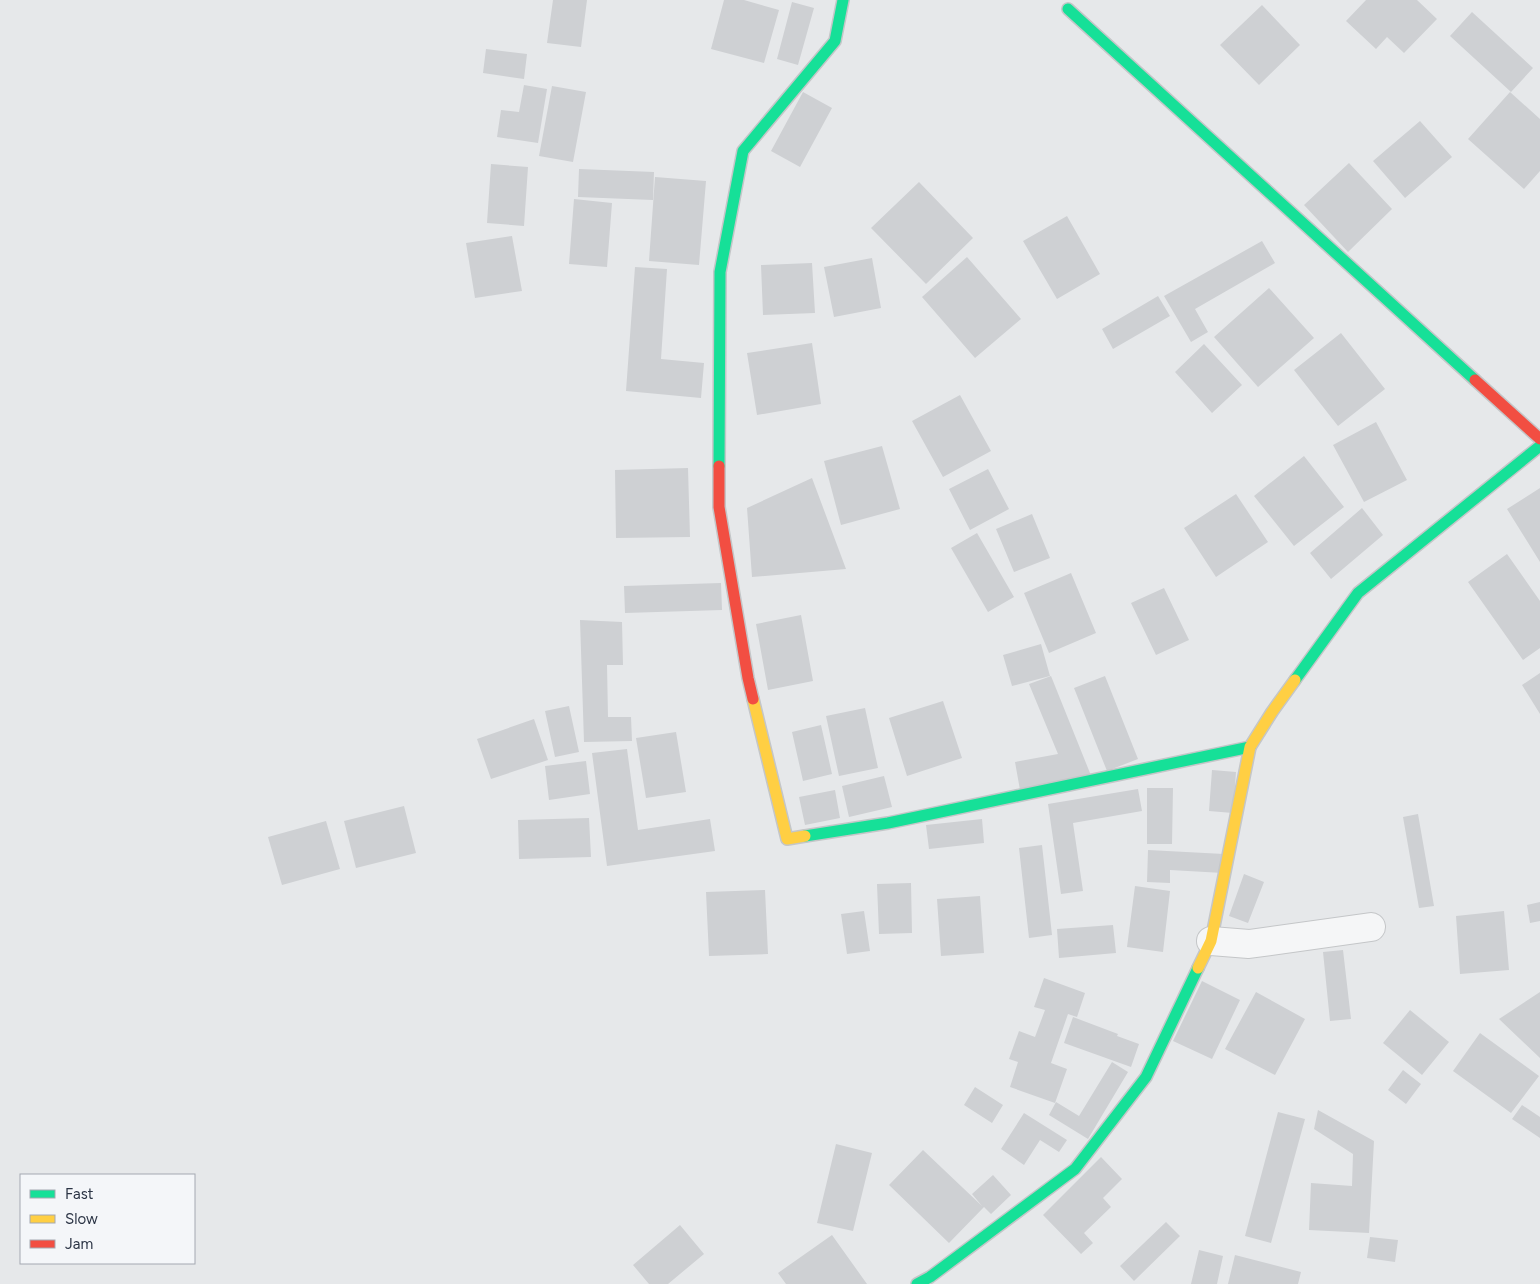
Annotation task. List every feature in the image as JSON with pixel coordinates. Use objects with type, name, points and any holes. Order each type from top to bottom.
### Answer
[{"type":"street","points":[[843,0],[835,41],[743,152],[720,272],[719,507],[748,678],[787,839],[888,823],[1250,747]]},
{"type":"street","points":[[1068,9],[1540,439]]},
{"type":"street","points":[[917,1284],[930,1277],[1075,1168],[1146,1077],[1211,941],[1250,747],[1272,712],[1358,594],[1540,446]]},
{"type":"street","points":[[1211,941],[1249,944],[1371,927]]},
{"type":"building","points":[[553,0],[587,0],[581,47],[547,43]]},
{"type":"building","points":[[724,0],[744,0],[779,10],[764,63],[711,49]]},
{"type":"building","points":[[1366,0],[1417,0],[1437,19],[1404,53],[1387,37],[1376,49],[1346,21]]},
{"type":"building","points":[[792,2],[814,8],[798,65],[777,59]]},
{"type":"building","points":[[1262,5],[1300,45],[1259,85],[1220,45]]},
{"type":"building","points":[[1472,12],[1533,68],[1511,92],[1450,36]]},
{"type":"building","points":[[486,49],[527,54],[524,79],[483,73]]},
{"type":"building","points":[[524,85],[547,89],[538,143],[497,137],[501,110],[519,112]]},
{"type":"building","points":[[552,86],[586,92],[573,162],[539,156]]},
{"type":"building","points":[[803,92],[832,108],[800,167],[771,151]]},
{"type":"building","points":[[1510,92],[1540,119],[1540,171],[1524,189],[1468,139]]},
{"type":"building","points":[[1420,121],[1452,157],[1405,198],[1373,161]]},
{"type":"building","points":[[1349,163],[1392,209],[1348,252],[1304,205]]},
{"type":"building","points":[[491,164],[528,167],[524,226],[487,223]]},
{"type":"building","points":[[579,169],[654,172],[653,200],[578,197]]},
{"type":"building","points":[[655,177],[706,181],[699,265],[649,261]]},
{"type":"building","points":[[919,182],[973,238],[926,284],[871,228]]},
{"type":"building","points":[[574,199],[612,203],[607,267],[569,264]]},
{"type":"building","points":[[1067,216],[1100,274],[1057,299],[1023,241]]},
{"type":"building","points":[[512,236],[522,291],[475,298],[466,243]]},
{"type":"building","points":[[1262,241],[1275,263],[1195,309],[1208,332],[1191,342],[1164,296]]},
{"type":"building","points":[[967,257],[1021,319],[975,358],[922,297]]},
{"type":"building","points":[[872,258],[881,308],[834,317],[824,267]]},
{"type":"building","points":[[812,263],[815,313],[763,315],[761,265]]},
{"type":"building","points":[[635,267],[667,269],[661,359],[704,363],[701,398],[626,391]]},
{"type":"building","points":[[1269,288],[1314,338],[1258,387],[1214,337]]},
{"type":"building","points":[[1158,296],[1170,316],[1113,349],[1102,329]]},
{"type":"building","points":[[1341,333],[1385,389],[1338,426],[1294,370]]},
{"type":"building","points":[[812,343],[821,404],[757,415],[747,353]]},
{"type":"building","points":[[1204,344],[1242,385],[1212,413],[1175,372]]},
{"type":"building","points":[[960,395],[991,451],[943,477],[912,421]]},
{"type":"building","points":[[1376,422],[1407,480],[1364,502],[1333,445]]},
{"type":"building","points":[[882,446],[900,509],[841,525],[824,461]]},
{"type":"building","points":[[1304,456],[1344,507],[1294,546],[1254,496]]},
{"type":"building","points":[[688,468],[690,537],[616,538],[615,470]]},
{"type":"building","points":[[988,469],[1009,509],[970,530],[949,489]]},
{"type":"building","points":[[812,478],[846,569],[752,577],[747,508]]},
{"type":"building","points":[[1540,488],[1540,562],[1507,509]]},
{"type":"building","points":[[1236,494],[1268,542],[1216,577],[1184,528]]},
{"type":"building","points":[[1362,508],[1383,535],[1331,579],[1310,553]]},
{"type":"building","points":[[1032,514],[1050,558],[1014,572],[996,529]]},
{"type":"building","points":[[977,533],[1014,597],[988,612],[951,548]]},
{"type":"building","points":[[1507,554],[1540,601],[1540,648],[1523,660],[1468,582]]},
{"type":"building","points":[[1071,573],[1096,633],[1049,653],[1024,593]]},
{"type":"building","points":[[721,583],[722,610],[625,613],[624,586]]},
{"type":"building","points":[[1164,588],[1189,640],[1156,655],[1131,603]]},
{"type":"building","points":[[801,615],[813,681],[768,690],[756,624]]},
{"type":"building","points":[[580,620],[622,622],[623,665],[607,665],[608,717],[631,717],[632,741],[584,742]]},
{"type":"building","points":[[1041,644],[1050,676],[1012,686],[1003,655]]},
{"type":"building","points":[[1540,673],[1540,714],[1522,685]]},
{"type":"building","points":[[1051,676],[1092,778],[1020,790],[1015,762],[1058,754],[1029,684]]},
{"type":"building","points":[[1105,676],[1138,759],[1107,771],[1074,688]]},
{"type":"building","points":[[943,701],[962,758],[907,776],[889,718]]},
{"type":"building","points":[[569,706],[579,752],[555,757],[545,711]]},
{"type":"building","points":[[865,708],[878,768],[839,776],[826,716]]},
{"type":"building","points":[[534,719],[548,760],[491,779],[477,739]]},
{"type":"building","points":[[821,725],[832,774],[803,781],[792,732]]},
{"type":"building","points":[[676,732],[686,792],[646,798],[636,738]]},
{"type":"building","points":[[627,749],[638,830],[710,819],[715,851],[607,866],[592,753]]},
{"type":"building","points":[[586,761],[590,794],[549,800],[545,766]]},
{"type":"building","points":[[1212,770],[1236,772],[1233,813],[1209,811]]},
{"type":"building","points":[[884,776],[892,807],[849,817],[842,786]]},
{"type":"building","points":[[1147,788],[1173,788],[1172,844],[1147,844]]},
{"type":"building","points":[[1138,789],[1142,811],[1073,823],[1083,891],[1061,894],[1048,804]]},
{"type":"building","points":[[835,790],[840,818],[805,825],[799,797]]},
{"type":"building","points":[[404,806],[416,853],[356,868],[344,821]]},
{"type":"building","points":[[1418,814],[1434,906],[1419,908],[1403,817]]},
{"type":"building","points":[[589,818],[591,857],[519,859],[518,820]]},
{"type":"building","points":[[982,819],[984,843],[929,849],[926,825]]},
{"type":"building","points":[[326,821],[340,869],[282,885],[268,837]]},
{"type":"building","points":[[1042,845],[1052,935],[1029,938],[1019,848]]},
{"type":"building","points":[[1148,850],[1224,854],[1223,873],[1170,870],[1170,883],[1147,882]]},
{"type":"building","points":[[1244,874],[1264,882],[1248,923],[1229,916]]},
{"type":"building","points":[[911,883],[912,933],[879,934],[877,884]]},
{"type":"building","points":[[1135,886],[1170,891],[1163,952],[1127,947]]},
{"type":"building","points":[[765,890],[768,954],[709,956],[706,892]]},
{"type":"building","points":[[980,896],[984,953],[941,956],[937,899]]},
{"type":"building","points":[[1540,902],[1540,921],[1530,923],[1527,905]]},
{"type":"building","points":[[864,911],[870,951],[847,954],[841,914]]},
{"type":"building","points":[[1504,911],[1509,970],[1460,974],[1456,916]]},
{"type":"building","points":[[1113,925],[1116,953],[1059,958],[1057,929]]},
{"type":"building","points":[[1343,950],[1351,1019],[1330,1021],[1323,952]]},
{"type":"building","points":[[1044,978],[1085,993],[1077,1017],[1068,1014],[1051,1063],[1067,1069],[1055,1103],[1010,1087],[1018,1062],[1009,1059],[1019,1031],[1035,1037],[1045,1010],[1034,1007]]},
{"type":"building","points":[[1202,981],[1240,1000],[1212,1059],[1173,1041]]},
{"type":"building","points":[[1256,992],[1305,1019],[1275,1075],[1225,1049]]},
{"type":"building","points":[[1540,992],[1540,1058],[1499,1019]]},
{"type":"building","points":[[1410,1010],[1449,1042],[1422,1075],[1383,1043]]},
{"type":"building","points":[[1073,1017],[1139,1044],[1131,1067],[1064,1043]]},
{"type":"building","points":[[1480,1033],[1539,1076],[1511,1113],[1453,1071]]},
{"type":"building","points":[[1112,1062],[1128,1072],[1088,1139],[1049,1115],[1056,1102],[1079,1116]]},
{"type":"building","points":[[1403,1070],[1421,1084],[1406,1104],[1388,1090]]},
{"type":"building","points":[[975,1087],[1003,1105],[992,1123],[964,1105]]},
{"type":"building","points":[[1522,1105],[1540,1117],[1540,1138],[1512,1119]]},
{"type":"building","points":[[1318,1110],[1374,1141],[1369,1233],[1309,1230],[1311,1183],[1352,1186],[1353,1154],[1314,1129]]},
{"type":"building","points":[[1278,1112],[1305,1119],[1271,1243],[1245,1236]]},
{"type":"building","points":[[1024,1113],[1067,1140],[1059,1152],[1040,1140],[1024,1165],[1001,1149]]},
{"type":"building","points":[[836,1144],[872,1153],[853,1231],[817,1223]]},
{"type":"building","points":[[923,1150],[982,1206],[972,1194],[993,1175],[1011,1195],[991,1214],[984,1207],[949,1243],[889,1185]]},
{"type":"building","points":[[1101,1157],[1122,1179],[1103,1198],[1111,1207],[1084,1233],[1093,1243],[1081,1254],[1043,1215]]},
{"type":"building","points":[[1166,1222],[1180,1236],[1134,1281],[1120,1266]]},
{"type":"building","points":[[680,1225],[704,1254],[668,1284],[649,1284],[633,1265]]},
{"type":"building","points":[[832,1235],[867,1284],[786,1284],[778,1273]]},
{"type":"building","points":[[1370,1237],[1398,1240],[1395,1262],[1367,1258]]},
{"type":"building","points":[[1199,1250],[1223,1256],[1217,1284],[1191,1284]]},
{"type":"building","points":[[1235,1255],[1301,1272],[1298,1284],[1228,1284]]},
{"type":"traffic: fast","points":[[719,466],[720,272],[743,151],[835,41],[843,0]]},
{"type":"traffic: fast","points":[[1068,9],[1475,380]]},
{"type":"traffic: fast","points":[[1295,680],[1358,593],[1540,446]]},
{"type":"traffic: fast","points":[[805,836],[888,823],[1250,747]]},
{"type":"traffic: fast","points":[[917,1284],[930,1277],[1075,1169],[1146,1077],[1198,968]]},
{"type":"traffic: slow","points":[[1198,968],[1211,941],[1250,747],[1295,680]]},
{"type":"traffic: slow","points":[[753,699],[787,839],[805,836]]},
{"type":"traffic: jam","points":[[1475,380],[1540,439]]},
{"type":"traffic: jam","points":[[719,466],[719,507],[753,699]]}]
